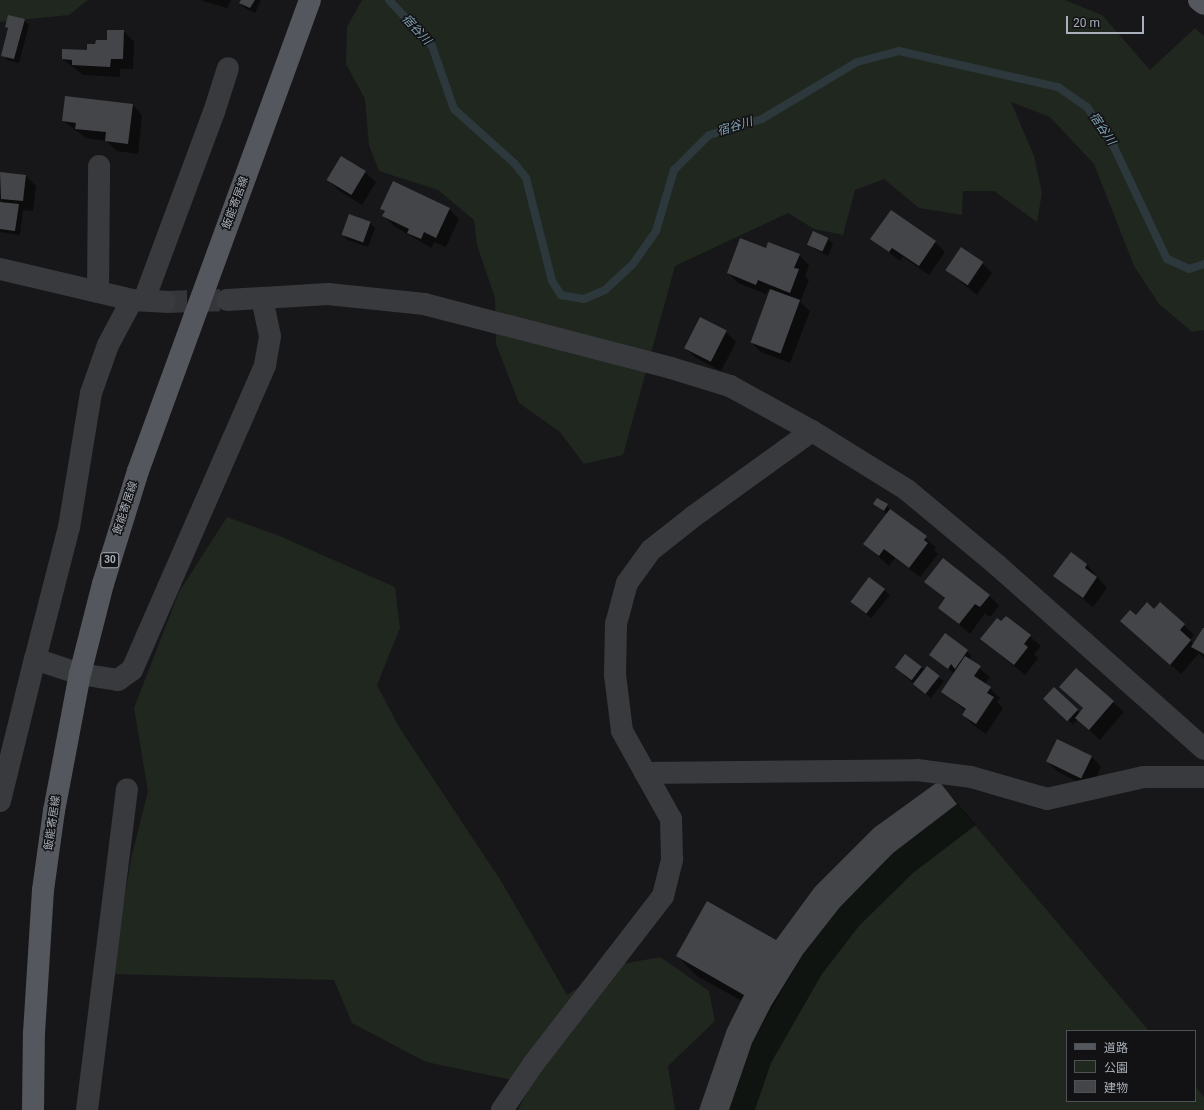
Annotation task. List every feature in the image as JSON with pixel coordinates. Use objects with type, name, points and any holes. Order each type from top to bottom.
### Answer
[{"type":"main road","name":"飯能寄居線","points":[[33,1110],[34,1033],[44,890],[54,811],[80,674],[103,584],[138,471],[310,0]]},
{"type":"main road","points":[[1199,0],[1204,4]]},
{"type":"street","points":[[0,801],[69,527],[91,393],[108,345],[138,300],[228,68]]},
{"type":"street","points":[[98,292],[99,166]]},
{"type":"street","points":[[0,269],[138,300],[165,302]]},
{"type":"street","points":[[227,300],[328,294],[424,304],[671,368],[730,386],[812,431],[906,490],[1003,570],[1204,749]]},
{"type":"street","points":[[35,659],[80,674],[118,680],[132,670],[265,365],[270,336],[262,298]]},
{"type":"street","points":[[502,1110],[534,1062],[663,896],[672,859],[671,819],[622,731],[615,675],[616,624],[627,583],[651,550],[694,516],[812,431]]},
{"type":"street","points":[[645,773],[917,770],[971,777],[1047,800],[1144,777],[1204,777]]},
{"type":"street","points":[[87,1110],[127,789]]},
{"type":"green space","points":[[0,0],[88,0],[69,15],[0,22]]},
{"type":"green space","points":[[362,0],[1065,0],[1102,15],[1150,70],[1195,28],[1204,36],[1204,330],[1192,332],[1159,304],[1134,266],[1094,164],[1050,117],[1011,102],[1034,156],[1042,193],[1037,222],[994,191],[963,191],[962,215],[919,208],[884,179],[855,190],[843,235],[814,229],[788,213],[675,266],[623,455],[584,464],[560,432],[519,403],[496,344],[495,298],[477,245],[474,220],[438,190],[379,171],[369,145],[365,99],[346,64],[347,27]]},
{"type":"green space","points":[[227,517],[277,535],[395,587],[400,628],[377,685],[399,727],[501,881],[567,995],[612,966],[660,957],[709,991],[715,1021],[668,1066],[675,1110],[518,1110],[531,1084],[426,1062],[352,1023],[334,980],[112,974],[131,859],[148,791],[134,708],[179,592]]},
{"type":"green space","points":[[957,804],[1148,1030],[1066,1030],[1066,1102],[1196,1102],[1196,1087],[1204,1097],[1204,1110],[729,1110],[752,1043],[803,954],[840,907],[893,853]]},
{"type":"building","points":[[241,0],[255,0],[250,8],[239,3]]},
{"type":"building","points":[[8,15],[25,19],[14,59],[1,56],[8,28],[5,27]]},
{"type":"building","points":[[107,30],[124,30],[123,59],[111,59],[110,67],[72,65],[72,60],[62,59],[62,49],[87,50],[87,44],[95,44],[96,40],[107,40]]},
{"type":"building","points":[[65,96],[133,104],[128,144],[105,141],[106,132],[75,129],[76,123],[62,121]]},
{"type":"building","points":[[341,156],[366,171],[351,195],[327,180]]},
{"type":"building","points":[[0,172],[26,175],[23,201],[1,199]]},
{"type":"building","points":[[393,181],[450,208],[436,238],[424,232],[421,239],[407,233],[409,229],[382,216],[385,211],[380,209]]},
{"type":"building","points":[[0,202],[19,204],[15,231],[0,229]]},
{"type":"building","points":[[891,210],[936,241],[919,266],[892,248],[889,252],[870,239]]},
{"type":"building","points":[[349,214],[371,222],[363,243],[341,235]]},
{"type":"building","points":[[813,231],[829,238],[822,252],[807,245]]},
{"type":"building","points":[[740,238],[766,248],[768,242],[800,254],[794,268],[799,269],[790,293],[758,280],[756,285],[727,273]]},
{"type":"building","points":[[961,247],[983,262],[968,285],[945,270]]},
{"type":"building","points":[[770,289],[800,300],[781,354],[751,343]]},
{"type":"building","points":[[700,317],[727,331],[711,362],[684,348]]},
{"type":"building","points":[[877,498],[888,504],[884,511],[873,504]]},
{"type":"building","points":[[890,509],[927,536],[924,540],[928,543],[909,568],[884,549],[879,556],[863,544]]},
{"type":"building","points":[[1071,552],[1087,564],[1085,568],[1097,577],[1083,598],[1053,576]]},
{"type":"building","points":[[943,558],[990,595],[980,607],[975,604],[959,624],[938,608],[945,598],[924,582]]},
{"type":"building","points":[[869,577],[885,589],[866,614],[850,602]]},
{"type":"building","points":[[1147,602],[1154,609],[1160,602],[1185,624],[1180,630],[1191,640],[1170,665],[1120,621],[1130,610],[1136,615]]},
{"type":"building","points":[[1006,616],[1031,635],[1024,644],[1028,647],[1014,665],[980,639],[997,618],[1001,621]]},
{"type":"building","points":[[1204,628],[1204,654],[1191,647]]},
{"type":"building","points":[[945,633],[968,650],[955,669],[951,664],[948,669],[929,655]]},
{"type":"building","points":[[905,654],[922,667],[912,680],[895,668]]},
{"type":"building","points":[[965,656],[981,666],[974,676],[991,687],[987,693],[994,697],[976,724],[962,715],[966,709],[941,692]]},
{"type":"building","points":[[927,666],[940,676],[925,694],[913,684]]},
{"type":"building","points":[[1076,668],[1114,701],[1089,730],[1075,718],[1083,708],[1059,687]]},
{"type":"building","points":[[1054,687],[1078,710],[1067,721],[1043,699]]},
{"type":"building","points":[[1057,739],[1092,756],[1081,779],[1046,761]]},
{"type":"building","points":[[939,781],[957,804],[893,853],[840,907],[803,954],[771,1006],[752,1043],[729,1110],[699,1110],[727,1029],[744,995],[676,956],[707,901],[776,940],[815,887],[874,828]]},
{"type":"waterway","name":"宿谷川","points":[[389,0],[432,46],[454,109],[514,163],[526,178],[552,281],[561,295],[584,299],[605,290],[633,264],[656,231],[674,170],[709,135],[762,119],[857,62],[899,51],[1058,87],[1087,107],[1114,147],[1167,259],[1189,269],[1204,264]]},
{"type":"tunnel","points":[[165,302],[227,300]]}]
